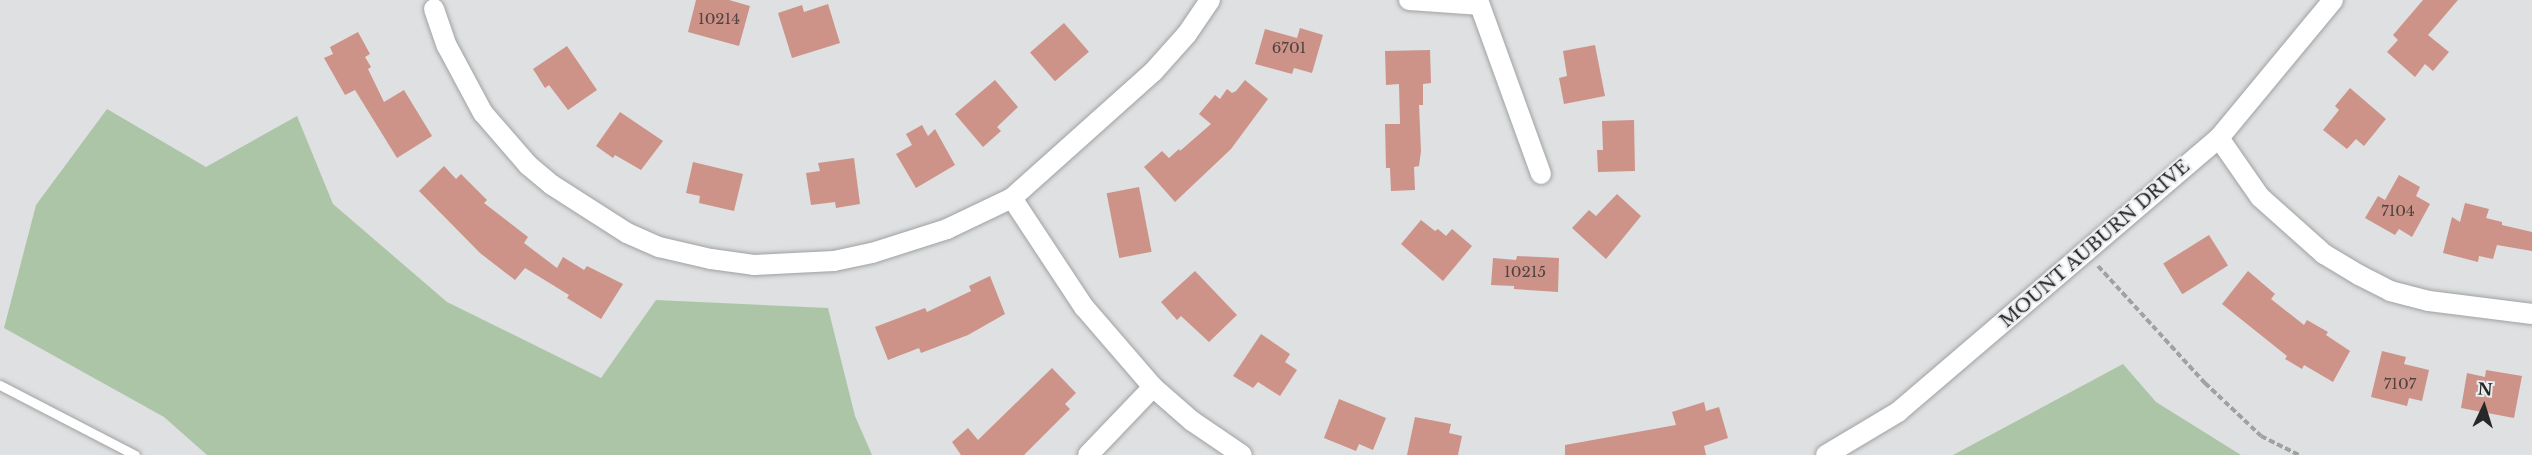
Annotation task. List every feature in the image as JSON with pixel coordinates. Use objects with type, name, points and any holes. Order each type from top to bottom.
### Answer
[{"type":"street","points":[[434,9],[447,46],[483,113],[521,158],[552,185],[627,233],[659,246],[711,259],[754,265],[834,261],[872,253],[947,229],[1012,198],[1153,72],[1187,34],[1210,0]]},
{"type":"street","points":[[1409,0],[1478,2],[1541,174]]},
{"type":"street","name":"MOUNT AUBURN DRIVE","points":[[1826,455],[1898,412],[2219,138],[2333,0]]},
{"type":"street","points":[[2219,138],[2260,197],[2324,254],[2359,275],[2390,291],[2429,301],[2532,314]]},
{"type":"street","points":[[1012,198],[1084,307],[1153,387],[1192,421],[1242,455]]},
{"type":"street","points":[[1088,455],[1153,387]]},
{"type":"lane","points":[[0,385],[135,455]]},
{"type":"path","points":[[2085,252],[2205,383],[2261,436],[2299,455]]},
{"type":"green space","points":[[107,109],[206,167],[297,116],[333,204],[447,302],[601,378],[656,300],[828,308],[855,416],[872,455],[207,455],[164,417],[4,328],[36,205]]},
{"type":"green space","points":[[2123,364],[2156,402],[2241,455],[1953,455]]},
{"type":"building","points":[[696,0],[729,0],[750,6],[739,46],[688,32]]},
{"type":"building","points":[[2423,0],[2458,0],[2428,35],[2449,52],[2433,71],[2425,64],[2415,77],[2387,52],[2398,40],[2393,35]]},
{"type":"building","points":[[828,4],[840,43],[792,58],[778,13],[802,5],[804,12]]},
{"type":"building","points":[[1064,23],[1089,52],[1055,81],[1030,53]]},
{"type":"building","points":[[1300,28],[1323,35],[1312,73],[1294,68],[1292,74],[1255,64],[1265,29],[1297,38]]},
{"type":"building","points":[[358,32],[370,54],[365,57],[371,67],[368,69],[384,102],[404,90],[432,136],[397,158],[355,90],[345,95],[324,58],[333,54],[330,47]]},
{"type":"building","points":[[1595,45],[1605,96],[1564,104],[1559,78],[1567,76],[1563,51]]},
{"type":"building","points":[[567,46],[597,90],[568,110],[549,85],[545,88],[533,69]]},
{"type":"building","points":[[1430,50],[1431,83],[1423,84],[1423,105],[1419,105],[1421,151],[1419,166],[1414,167],[1415,190],[1391,191],[1390,168],[1386,168],[1385,124],[1400,124],[1399,84],[1386,85],[1385,51]]},
{"type":"building","points":[[995,80],[1018,107],[997,127],[1001,131],[983,147],[955,114]]},
{"type":"building","points":[[1245,80],[1268,99],[1231,149],[1175,202],[1144,167],[1162,151],[1169,158],[1179,149],[1180,151],[1211,124],[1199,114],[1215,95],[1220,99],[1227,89],[1232,93],[1236,91]]},
{"type":"building","points":[[2350,88],[2386,119],[2364,146],[2356,139],[2347,149],[2323,130],[2339,110],[2335,106]]},
{"type":"building","points":[[620,112],[663,141],[641,170],[615,155],[613,158],[596,146]]},
{"type":"building","points":[[1634,120],[1635,171],[1598,172],[1597,150],[1603,150],[1602,121]]},
{"type":"building","points":[[922,125],[928,136],[935,129],[955,165],[916,188],[896,154],[912,145],[906,134]]},
{"type":"building","points":[[854,158],[860,204],[836,208],[835,202],[811,205],[806,173],[820,171],[818,163]]},
{"type":"building","points":[[693,162],[743,174],[734,211],[699,203],[700,196],[686,193]]},
{"type":"building","points":[[444,166],[456,179],[461,174],[487,200],[484,203],[528,237],[524,243],[557,268],[563,257],[584,270],[587,266],[623,284],[601,319],[567,298],[569,295],[525,268],[515,280],[480,253],[419,191]]},
{"type":"building","points":[[2399,175],[2420,187],[2416,196],[2430,204],[2412,237],[2399,229],[2395,235],[2365,218],[2378,196],[2385,200]]},
{"type":"building","points":[[1139,187],[1152,252],[1119,258],[1107,193]]},
{"type":"building","points":[[1617,194],[1641,216],[1606,259],[1572,228],[1589,210],[1596,216]]},
{"type":"building","points":[[2465,203],[2489,209],[2486,218],[2502,222],[2502,225],[2532,232],[2532,251],[2497,245],[2493,259],[2479,256],[2478,262],[2443,253],[2452,217],[2460,222]]},
{"type":"building","points":[[1421,220],[1446,236],[1452,229],[1472,246],[1443,281],[1401,244]]},
{"type":"building","points":[[2209,235],[2228,266],[2182,294],[2163,264]]},
{"type":"building","points":[[1517,256],[1559,258],[1558,292],[1491,285],[1493,258],[1516,260]]},
{"type":"building","points":[[1195,271],[1237,315],[1209,342],[1181,316],[1177,320],[1161,302]]},
{"type":"building","points":[[2248,271],[2275,294],[2271,299],[2304,325],[2307,320],[2328,332],[2326,335],[2350,351],[2333,382],[2304,365],[2302,369],[2285,359],[2287,356],[2222,304]]},
{"type":"building","points":[[990,276],[1005,314],[968,335],[921,353],[919,348],[888,360],[875,327],[925,308],[927,312],[971,291],[969,286]]},
{"type":"building","points":[[1261,334],[1290,354],[1285,362],[1297,370],[1280,396],[1258,382],[1253,388],[1233,376]]},
{"type":"building","points":[[2382,351],[2406,357],[2404,364],[2429,370],[2422,401],[2409,398],[2407,406],[2371,397]]},
{"type":"building","points":[[1052,368],[1076,393],[1065,404],[1070,409],[1024,455],[961,455],[952,442],[968,428],[978,440]]},
{"type":"building","points":[[2486,370],[2522,376],[2514,418],[2461,408],[2467,373],[2485,377]]},
{"type":"building","points":[[1339,399],[1386,418],[1373,450],[1359,444],[1356,451],[1324,438]]},
{"type":"building","points":[[1704,402],[1706,411],[1719,407],[1728,438],[1704,446],[1706,455],[1565,455],[1565,445],[1676,425],[1672,412]]},
{"type":"building","points":[[1415,417],[1451,424],[1449,433],[1462,436],[1458,455],[1407,455]]}]
